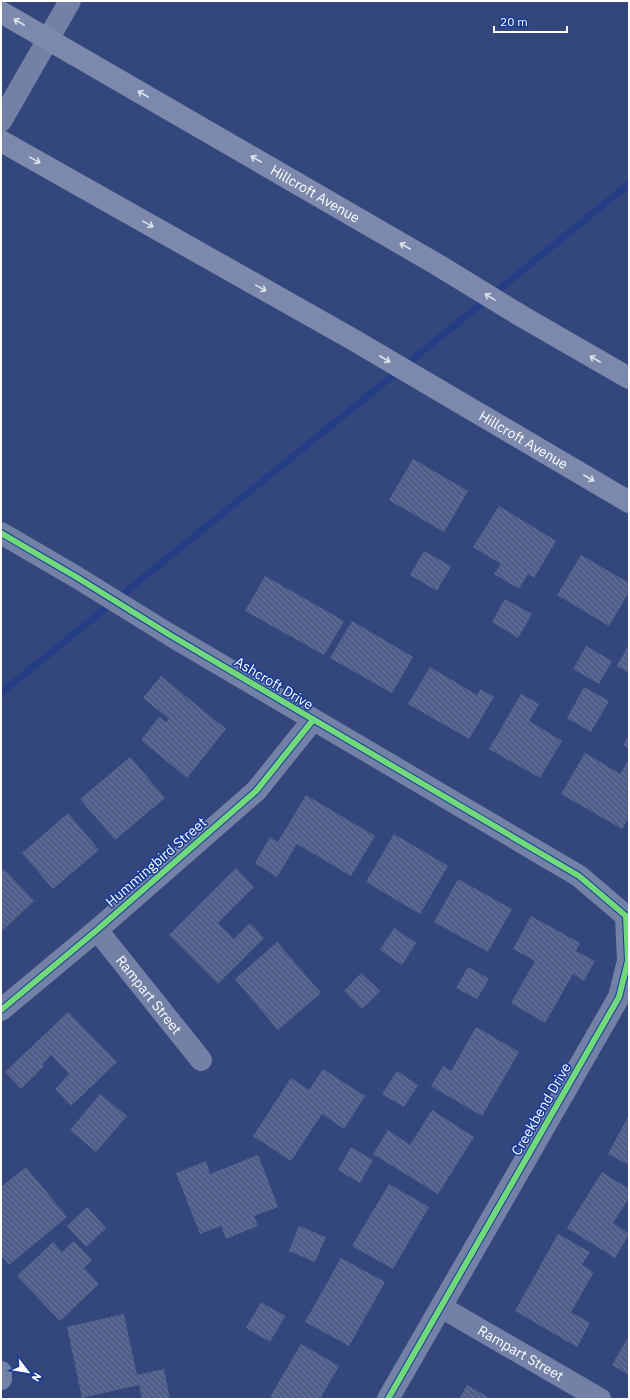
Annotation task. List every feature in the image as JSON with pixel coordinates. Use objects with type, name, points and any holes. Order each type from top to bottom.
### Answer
[{"type":"main road","name":"Hillcroft Avenue","points":[[1,12],[438,265],[523,317],[629,378]]},
{"type":"main road","name":"Hillcroft Avenue","points":[[1,141],[352,339],[629,502]]},
{"type":"street","points":[[1,121],[70,1]]},
{"type":"street","name":"Ashcroft Drive","points":[[1,534],[78,578],[170,635],[537,851]]},
{"type":"street","name":"Hummingbird Street","points":[[1,1010],[97,930],[256,791],[313,720]]},
{"type":"street","name":"Creekbend Drive","points":[[388,1399],[619,997],[628,961],[626,916],[579,876],[537,851]]},
{"type":"street","name":"Rampart Street","points":[[97,930],[201,1060]]},
{"type":"street","name":"Rampart Street","points":[[441,1306],[600,1399]]},
{"type":"street","points":[[1,1372],[1,1379]]},
{"type":"building","points":[[413,459],[468,491],[444,532],[389,500]]},
{"type":"building","points":[[499,506],[556,541],[534,578],[528,574],[519,589],[494,574],[501,564],[473,547]]},
{"type":"building","points":[[424,551],[451,566],[437,591],[410,575]]},
{"type":"building","points":[[581,555],[629,583],[629,592],[609,626],[557,595]]},
{"type":"building","points":[[265,576],[344,621],[324,655],[245,611]]},
{"type":"building","points":[[505,599],[532,614],[518,638],[492,622]]},
{"type":"building","points":[[352,621],[413,657],[392,693],[330,658]]},
{"type":"building","points":[[629,644],[629,673],[617,666]]},
{"type":"building","points":[[586,646],[612,661],[599,684],[573,669]]},
{"type":"building","points":[[430,667],[477,695],[480,689],[494,697],[469,739],[408,704]]},
{"type":"building","points":[[161,676],[226,729],[187,778],[141,740],[159,717],[166,722],[169,719],[143,698]]},
{"type":"building","points":[[584,687],[609,701],[591,732],[567,718]]},
{"type":"building","points":[[521,694],[539,704],[529,721],[562,741],[540,778],[489,749]]},
{"type":"building","points":[[629,735],[629,748],[623,745]]},
{"type":"building","points":[[585,753],[620,774],[629,759],[629,817],[622,829],[561,794]]},
{"type":"building","points":[[130,757],[165,798],[115,840],[80,799]]},
{"type":"building","points":[[306,795],[375,836],[351,876],[297,844],[277,877],[255,863],[270,837],[278,842]]},
{"type":"building","points":[[68,813],[99,850],[53,889],[22,853]]},
{"type":"building","points":[[394,834],[448,866],[420,914],[366,882]]},
{"type":"building","points":[[236,868],[254,887],[218,923],[234,939],[250,923],[264,938],[218,984],[169,935]]},
{"type":"building","points":[[4,869],[34,901],[1,932],[1,871]]},
{"type":"building","points":[[458,879],[512,909],[488,952],[434,922]]},
{"type":"building","points":[[531,916],[580,943],[576,951],[595,961],[584,981],[573,974],[545,1023],[511,1003],[535,961],[513,949]]},
{"type":"building","points":[[394,928],[416,943],[402,965],[380,950]]},
{"type":"building","points":[[277,942],[321,993],[278,1030],[235,979]]},
{"type":"building","points":[[468,967],[489,979],[477,999],[456,988]]},
{"type":"building","points":[[361,973],[380,991],[362,1009],[344,991]]},
{"type":"building","points":[[68,1012],[117,1062],[71,1106],[55,1089],[69,1074],[51,1055],[42,1064],[44,1066],[21,1089],[5,1072]]},
{"type":"building","points":[[476,1027],[519,1052],[482,1116],[431,1086],[443,1066],[451,1071]]},
{"type":"building","points":[[323,1069],[365,1096],[344,1129],[322,1114],[291,1161],[253,1136],[291,1078],[309,1090]]},
{"type":"building","points":[[397,1071],[418,1085],[404,1107],[382,1094]]},
{"type":"building","points":[[100,1094],[127,1116],[96,1152],[70,1130]]},
{"type":"building","points":[[432,1110],[474,1137],[438,1194],[373,1154],[388,1130],[410,1145]]},
{"type":"building","points":[[629,1115],[629,1165],[608,1154]]},
{"type":"building","points":[[351,1147],[373,1160],[360,1183],[338,1170]]},
{"type":"building","points":[[258,1155],[278,1207],[254,1216],[258,1226],[226,1239],[221,1226],[200,1234],[176,1173],[206,1161],[210,1174]]},
{"type":"building","points":[[26,1167],[67,1217],[9,1265],[1,1255],[1,1187]]},
{"type":"building","points":[[602,1172],[629,1189],[629,1198],[613,1223],[629,1234],[615,1258],[567,1228]]},
{"type":"building","points":[[389,1184],[429,1207],[393,1269],[352,1246]]},
{"type":"building","points":[[87,1207],[106,1228],[86,1247],[67,1226]]},
{"type":"building","points":[[299,1226],[326,1237],[315,1262],[289,1251]]},
{"type":"building","points":[[558,1234],[590,1252],[582,1265],[594,1272],[571,1312],[590,1323],[577,1347],[515,1311]]},
{"type":"building","points":[[74,1241],[92,1260],[84,1268],[99,1284],[60,1321],[17,1276],[53,1242],[62,1252]]},
{"type":"building","points":[[341,1258],[385,1282],[349,1346],[305,1322]]},
{"type":"building","points":[[261,1302],[285,1316],[270,1342],[246,1328]]},
{"type":"building","points":[[124,1314],[137,1375],[164,1369],[170,1399],[142,1399],[139,1385],[82,1398],[67,1327]]},
{"type":"building","points":[[627,1339],[629,1341],[629,1375],[612,1365]]},
{"type":"building","points":[[301,1344],[339,1366],[320,1399],[269,1399]]},
{"type":"building","points":[[467,1385],[491,1399],[459,1399]]},
{"type":"waterway","points":[[1,693],[629,184]]},
{"type":"cycle path","points":[[1,533],[78,578],[170,635],[579,876],[626,916],[628,961],[619,997],[388,1399]]},
{"type":"cycle path","points":[[1,1010],[97,930],[256,791],[313,720]]}]
